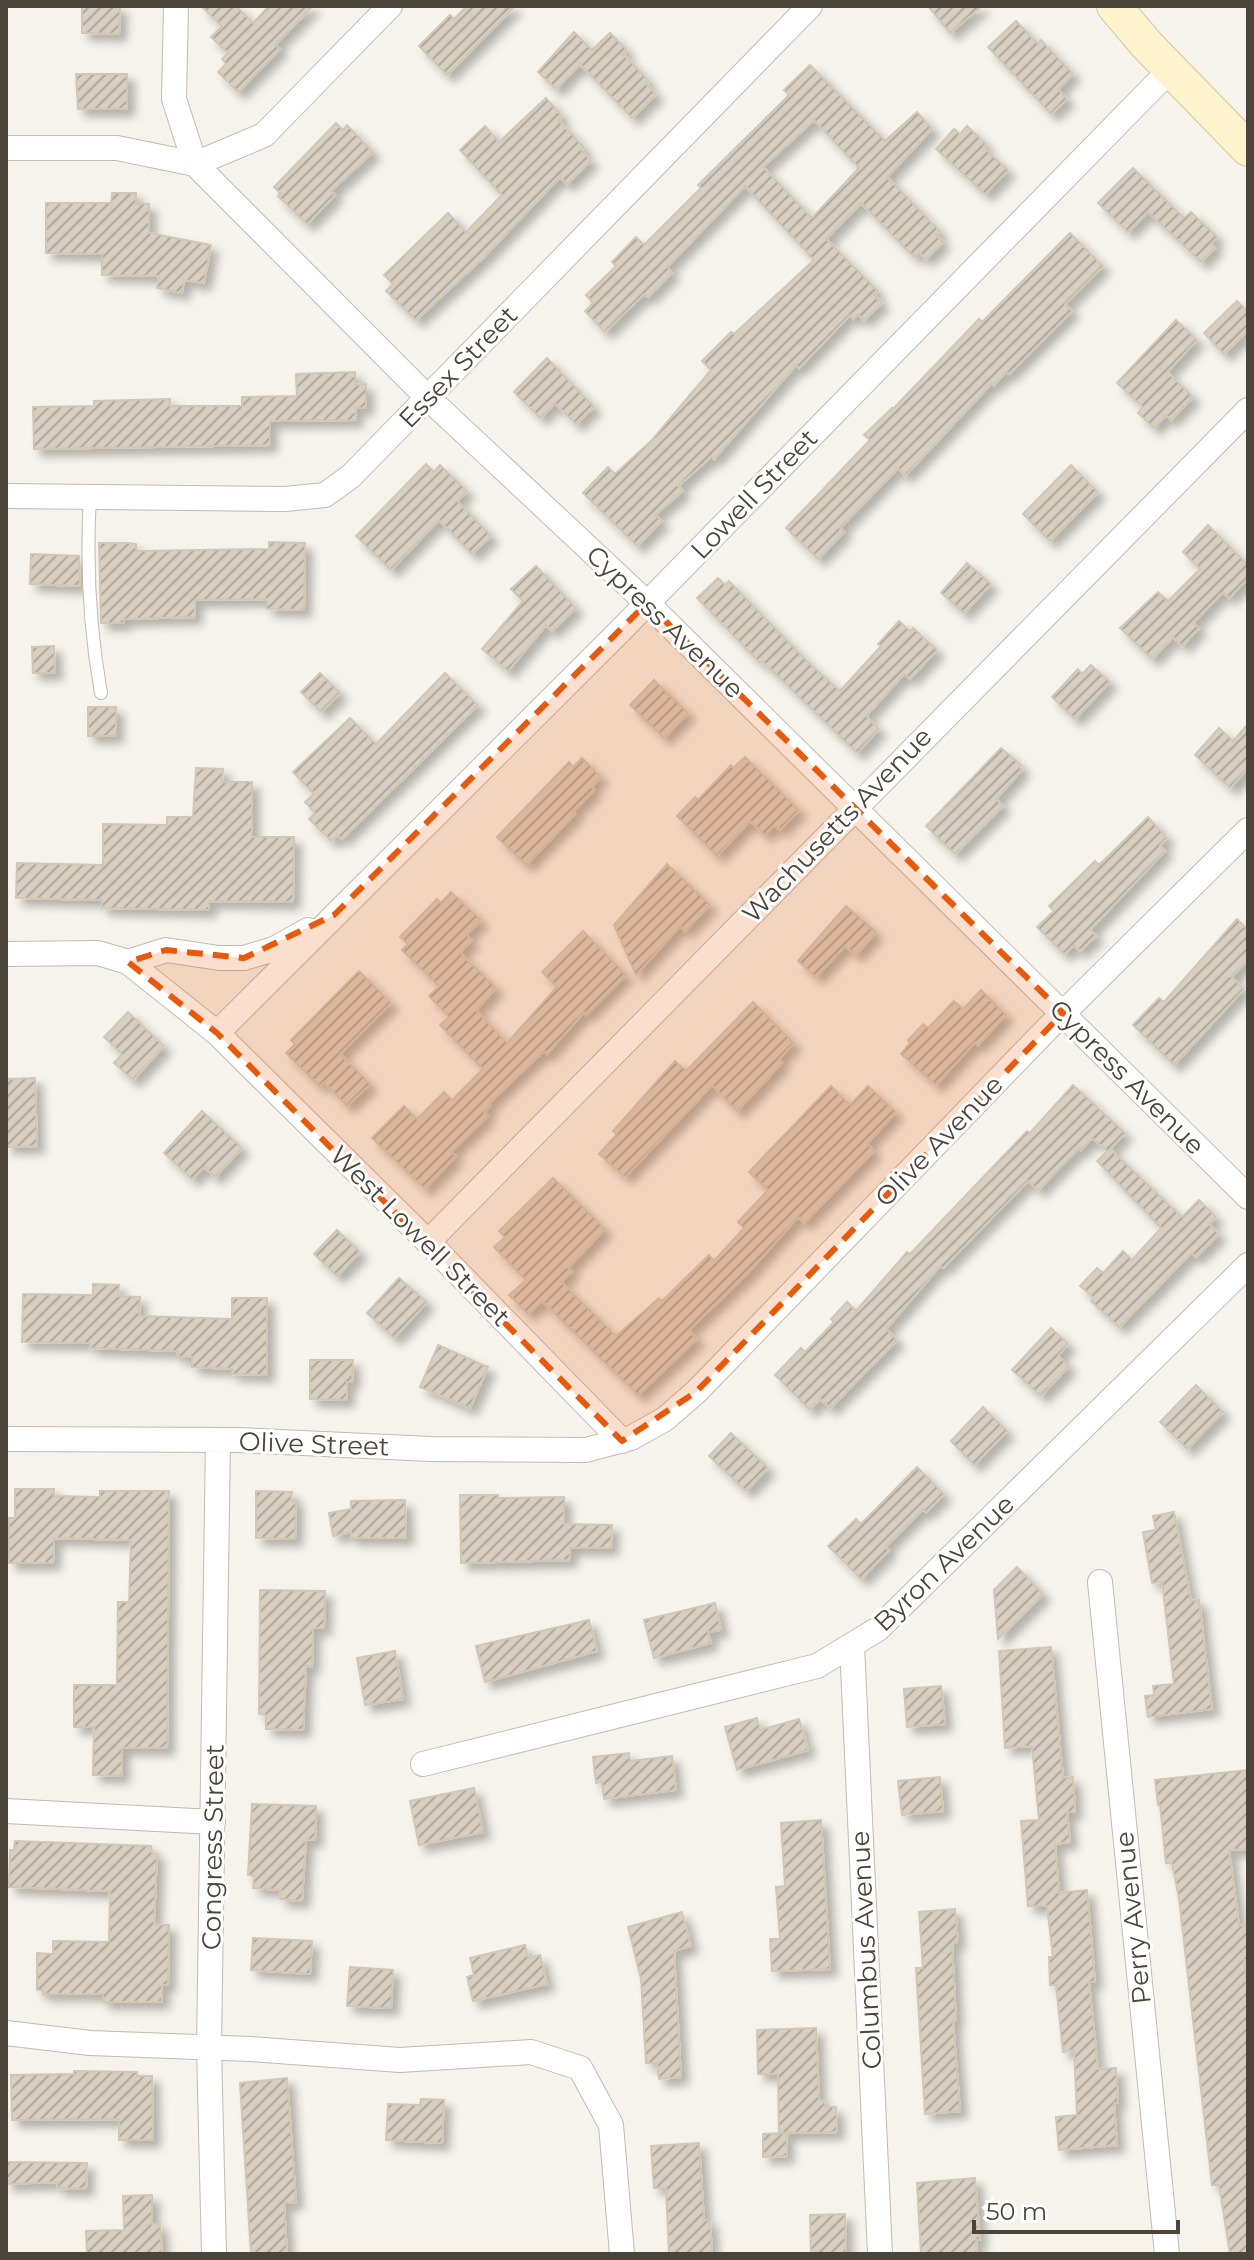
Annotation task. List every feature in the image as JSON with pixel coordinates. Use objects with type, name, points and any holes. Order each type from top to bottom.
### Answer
[{"type":"main road","points":[[1114,6],[1170,70],[1248,149]]},
{"type":"street","name":"Cypress Avenue","points":[[176,6],[174,99],[195,164],[428,398],[647,603],[1248,1197]]},
{"type":"street","points":[[6,148],[117,148],[195,164],[264,135],[390,6]]},
{"type":"street","name":"Essex Street","points":[[6,496],[285,499],[325,495],[351,476],[810,6]]},
{"type":"street","name":"Lowell Street","points":[[217,1033],[647,603],[1170,70]]},
{"type":"street","name":"Wachusetts Avenue","points":[[428,1242],[1248,410]]},
{"type":"street","name":"Olive Avenue","points":[[622,1441],[665,1419],[696,1392],[1063,1013],[1248,830]]},
{"type":"street","name":"Lowell Street","points":[[128,962],[166,950],[219,958],[244,958],[274,949],[334,915]]},
{"type":"street","points":[[6,954],[98,953],[128,962],[217,1033]]},
{"type":"street","name":"West Lowell Street","points":[[217,1033],[428,1242],[622,1441]]},
{"type":"street","name":"Byron Avenue","points":[[423,1764],[803,1670],[817,1666],[852,1645],[878,1629],[1248,1265]]},
{"type":"street","name":"Olive Street","points":[[6,1439],[218,1440],[431,1449],[571,1450],[586,1450],[622,1441]]},
{"type":"street","name":"Congress Street","points":[[214,2254],[209,2048],[218,1440]]},
{"type":"street","name":"Perry Avenue","points":[[1100,1582],[1167,2254]]},
{"type":"street","name":"Columbus Avenue","points":[[852,1645],[880,2254]]},
{"type":"street","points":[[6,1811],[213,1822]]},
{"type":"street","points":[[6,2033],[90,2043],[400,2060],[531,2052],[580,2068],[611,2125],[622,2254]]},
{"type":"lane","points":[[90,497],[86,563],[91,640],[101,693]]},
{"type":"highlighted area","points":[[647,603],[1063,1013],[696,1392],[622,1441],[217,1033],[128,962],[166,950],[244,958],[334,915]]},
{"type":"building","points":[[82,6],[120,6],[119,34],[82,33]]},
{"type":"building","points":[[201,6],[236,6],[253,23],[269,6],[313,6],[275,45],[280,49],[238,92],[218,72],[226,64],[222,59],[228,53],[211,37],[222,26]]},
{"type":"building","points":[[467,6],[515,6],[447,75],[419,46],[450,15],[454,19]]},
{"type":"building","points":[[928,6],[982,6],[950,33]]},
{"type":"building","points":[[1016,21],[1038,44],[1041,40],[1073,74],[1058,89],[1067,99],[1051,114],[988,47]]},
{"type":"building","points":[[574,32],[592,50],[610,33],[627,50],[623,54],[649,81],[646,84],[656,94],[632,118],[580,64],[556,89],[538,72]]},
{"type":"building","points":[[810,65],[885,141],[917,112],[932,129],[887,177],[940,231],[936,235],[943,242],[926,259],[919,252],[914,257],[861,203],[826,239],[878,291],[874,295],[882,303],[864,320],[858,314],[853,319],[850,315],[799,368],[796,365],[714,459],[712,456],[678,486],[683,491],[655,515],[662,521],[637,546],[583,493],[608,467],[615,474],[652,440],[711,370],[702,361],[814,260],[745,186],[667,267],[672,273],[648,297],[644,294],[605,332],[585,311],[593,303],[586,295],[616,266],[612,262],[636,237],[644,245],[701,188],[698,185],[789,95],[784,90]],"holes":[[[814,120],[859,168],[812,218],[763,167]]]},
{"type":"building","points":[[76,74],[127,74],[127,109],[78,109]]},
{"type":"building","points":[[546,98],[562,116],[558,120],[584,147],[581,150],[591,161],[567,184],[560,177],[484,257],[416,320],[386,291],[393,284],[384,275],[448,213],[466,232],[502,195],[460,150],[485,126],[499,142]]},
{"type":"building","points":[[336,123],[343,130],[347,125],[373,152],[331,191],[335,195],[307,224],[278,196],[280,193],[274,187]]},
{"type":"building","points":[[967,126],[986,144],[983,147],[1008,170],[985,194],[936,149],[954,129],[960,134]]},
{"type":"building","points":[[1133,168],[1184,218],[1191,212],[1217,237],[1211,244],[1215,248],[1201,262],[1148,212],[1128,232],[1098,203]]},
{"type":"building","points":[[112,193],[136,193],[136,204],[149,204],[149,233],[211,245],[204,283],[184,280],[182,293],[157,288],[159,276],[102,275],[102,254],[46,253],[46,203],[111,203]]},
{"type":"building","points":[[1070,233],[1103,266],[1065,304],[1072,311],[1009,374],[1006,372],[994,385],[992,383],[905,476],[898,468],[840,528],[844,532],[818,559],[786,528],[870,440],[864,435]]},
{"type":"building","points":[[1237,301],[1248,312],[1248,330],[1224,354],[1204,333]]},
{"type":"building","points":[[1176,320],[1197,340],[1167,372],[1193,397],[1171,420],[1166,415],[1154,428],[1138,413],[1143,407],[1117,383]]},
{"type":"building","points":[[547,358],[594,407],[576,424],[555,403],[540,418],[514,392]]},
{"type":"building","points":[[355,372],[355,385],[366,384],[366,408],[355,408],[356,420],[270,421],[270,445],[34,449],[33,407],[94,406],[94,401],[170,399],[170,406],[242,406],[242,397],[297,396],[296,374]]},
{"type":"building","points":[[426,464],[434,472],[440,465],[467,491],[457,501],[491,536],[472,554],[439,520],[391,570],[356,536]]},
{"type":"building","points":[[1071,465],[1098,492],[1050,541],[1023,514]]},
{"type":"building","points":[[1208,525],[1248,565],[1248,578],[1229,598],[1223,592],[1193,623],[1199,628],[1182,646],[1173,637],[1152,659],[1120,628],[1158,592],[1168,601],[1200,569],[1183,552]]},
{"type":"building","points":[[269,542],[305,543],[304,610],[267,609],[267,599],[195,600],[195,617],[124,619],[124,623],[101,623],[99,543],[136,544],[136,551],[269,549]]},
{"type":"building","points":[[31,554],[79,556],[80,586],[30,584]]},
{"type":"building","points":[[967,563],[991,584],[964,613],[941,593]]},
{"type":"building","points":[[536,566],[576,608],[552,631],[546,625],[508,671],[482,649],[523,601],[511,589]]},
{"type":"building","points":[[718,578],[725,585],[729,581],[840,691],[899,621],[910,631],[913,628],[937,650],[910,679],[904,674],[866,716],[879,729],[857,753],[762,661],[760,663],[697,598]]},
{"type":"building","points":[[54,646],[55,673],[33,673],[32,647]]},
{"type":"building","points":[[1091,665],[1110,682],[1075,719],[1052,697],[1078,669],[1082,674]]},
{"type":"building","points":[[320,673],[340,693],[321,712],[301,692]]},
{"type":"building","points":[[445,673],[478,705],[342,839],[337,835],[331,841],[309,819],[315,813],[305,802],[314,794],[293,772],[350,718],[376,744]]},
{"type":"building","points":[[654,680],[688,713],[664,738],[630,705]]},
{"type":"building","points":[[88,707],[116,707],[116,736],[88,736]]},
{"type":"building","points":[[1248,724],[1248,768],[1230,788],[1195,755],[1219,728],[1233,741]]},
{"type":"building","points":[[1001,748],[1021,765],[1022,770],[996,799],[1003,806],[955,854],[926,826]]},
{"type":"building","points":[[745,757],[799,810],[780,830],[774,825],[765,835],[750,821],[717,856],[677,816],[695,797],[698,800],[731,765],[733,768]]},
{"type":"building","points":[[582,758],[601,777],[591,787],[594,790],[573,812],[575,814],[526,865],[497,837],[569,762],[573,767]]},
{"type":"building","points":[[196,768],[223,769],[222,782],[252,782],[252,837],[294,837],[293,902],[209,901],[209,910],[102,908],[102,900],[16,898],[17,863],[103,865],[103,824],[167,825],[167,817],[193,817]]},
{"type":"building","points":[[1148,817],[1167,838],[1160,845],[1165,851],[1090,930],[1096,936],[1080,951],[1074,945],[1064,954],[1037,927],[1054,911],[1049,906],[1095,861],[1099,865]]},
{"type":"building","points":[[667,864],[710,905],[685,931],[680,926],[636,975],[614,925]]},
{"type":"building","points":[[451,892],[481,920],[466,935],[472,940],[460,953],[496,988],[476,1010],[507,1043],[557,987],[542,972],[583,931],[626,975],[586,1015],[584,1012],[547,1054],[544,1051],[488,1104],[490,1106],[484,1112],[488,1116],[451,1152],[456,1156],[425,1189],[372,1138],[404,1106],[417,1119],[444,1092],[452,1100],[483,1069],[440,1025],[449,1017],[429,996],[439,986],[402,950],[408,944],[400,937],[437,899],[441,903]]},
{"type":"building","points":[[846,906],[876,932],[856,955],[845,946],[816,977],[798,961]]},
{"type":"building","points":[[1237,919],[1248,930],[1248,960],[1231,977],[1244,989],[1174,1065],[1133,1025],[1159,998],[1164,1002]]},
{"type":"building","points":[[359,971],[391,1003],[340,1054],[370,1084],[347,1106],[324,1082],[319,1086],[286,1053],[295,1044],[291,1040]]},
{"type":"building","points":[[981,990],[1006,1015],[978,1045],[975,1042],[936,1085],[901,1054],[910,1043],[908,1040],[923,1024],[928,1028],[954,1001],[963,1009]]},
{"type":"building","points":[[753,1002],[794,1043],[779,1059],[782,1063],[737,1111],[712,1085],[625,1177],[599,1154],[617,1134],[613,1131],[675,1061],[686,1071]]},
{"type":"building","points":[[128,1012],[164,1046],[133,1080],[114,1063],[122,1054],[104,1037]]},
{"type":"building","points":[[35,1078],[37,1146],[6,1147],[6,1079]]},
{"type":"building","points":[[1073,1085],[1125,1133],[1110,1149],[1182,1217],[1199,1200],[1216,1217],[1209,1224],[1219,1234],[1196,1257],[1191,1253],[1119,1327],[1080,1286],[1097,1268],[1103,1273],[1123,1251],[1132,1260],[1161,1228],[1097,1161],[1107,1151],[1092,1138],[1038,1190],[1028,1181],[943,1268],[940,1266],[886,1329],[897,1340],[830,1408],[820,1399],[810,1410],[775,1375],[801,1348],[805,1352],[834,1322],[831,1319],[847,1302],[856,1311],[907,1252],[910,1254]]},
{"type":"building","points":[[831,1086],[850,1105],[868,1086],[896,1112],[867,1144],[874,1151],[804,1223],[798,1217],[748,1273],[689,1330],[697,1339],[638,1395],[542,1301],[528,1314],[509,1295],[526,1280],[494,1247],[505,1237],[499,1231],[553,1178],[605,1229],[568,1268],[572,1272],[561,1282],[616,1336],[659,1298],[662,1301],[709,1255],[714,1261],[744,1228],[738,1222],[768,1190],[749,1172]]},
{"type":"building","points":[[202,1111],[242,1148],[215,1177],[204,1167],[192,1179],[164,1153]]},
{"type":"building","points":[[337,1230],[360,1252],[337,1276],[314,1254]]},
{"type":"building","points":[[399,1278],[427,1302],[394,1338],[367,1313]]},
{"type":"building","points":[[93,1284],[119,1285],[118,1296],[140,1297],[139,1316],[232,1319],[232,1298],[267,1298],[267,1375],[232,1374],[232,1369],[192,1367],[192,1357],[177,1357],[178,1351],[90,1348],[91,1343],[22,1342],[23,1294],[93,1295]]},
{"type":"building","points":[[1051,1328],[1068,1344],[1058,1356],[1069,1366],[1041,1396],[1012,1370]]},
{"type":"building","points":[[438,1345],[488,1367],[470,1408],[420,1387]]},
{"type":"building","points":[[310,1360],[353,1360],[352,1382],[347,1382],[347,1400],[310,1399]]},
{"type":"building","points":[[1196,1385],[1223,1412],[1187,1449],[1160,1422]]},
{"type":"building","points":[[983,1407],[1007,1431],[974,1465],[951,1441]]},
{"type":"building","points":[[731,1433],[768,1468],[746,1491],[709,1456]]},
{"type":"building","points":[[917,1467],[944,1494],[926,1512],[923,1509],[885,1547],[889,1550],[861,1579],[828,1546],[856,1519],[861,1524]]},
{"type":"building","points":[[15,1489],[54,1489],[54,1496],[100,1497],[100,1491],[169,1491],[167,1748],[122,1748],[122,1776],[93,1775],[94,1727],[74,1727],[74,1685],[117,1685],[118,1602],[129,1602],[131,1540],[54,1538],[53,1563],[9,1563],[9,1518],[15,1518]]},
{"type":"building","points":[[256,1491],[292,1492],[291,1501],[296,1501],[295,1539],[256,1538]]},
{"type":"building","points":[[460,1495],[564,1497],[564,1524],[612,1525],[611,1548],[570,1548],[570,1560],[461,1563]]},
{"type":"building","points":[[405,1500],[406,1538],[351,1538],[351,1532],[333,1536],[329,1513],[351,1509],[351,1501]]},
{"type":"building","points":[[1174,1512],[1191,1601],[1199,1600],[1212,1709],[1148,1717],[1145,1696],[1154,1695],[1153,1686],[1174,1684],[1162,1582],[1152,1583],[1143,1532],[1156,1530],[1153,1516]]},
{"type":"building","points":[[1017,1567],[1043,1594],[998,1639],[994,1590]]},
{"type":"building","points":[[260,1590],[325,1591],[324,1628],[313,1628],[312,1667],[306,1666],[303,1730],[266,1729],[266,1715],[259,1714]]},
{"type":"building","points":[[715,1603],[721,1630],[708,1632],[711,1643],[654,1658],[644,1620]]},
{"type":"building","points":[[589,1620],[597,1651],[485,1682],[476,1646]]},
{"type":"building","points":[[1051,1647],[1063,1778],[1073,1777],[1075,1812],[1067,1812],[1070,1842],[1055,1844],[1059,1893],[1087,1890],[1095,1982],[1089,1982],[1098,2069],[1116,2068],[1118,2103],[1114,2103],[1117,2145],[1059,2150],[1056,2117],[1077,2115],[1074,2050],[1063,2052],[1056,1985],[1050,1985],[1049,1957],[1053,1957],[1047,1906],[1028,1906],[1021,1821],[1039,1820],[1032,1746],[1005,1748],[999,1651]]},
{"type":"building","points":[[395,1651],[403,1699],[365,1705],[357,1658]]},
{"type":"building","points":[[941,1686],[945,1724],[907,1727],[904,1689]]},
{"type":"building","points":[[757,1718],[760,1730],[799,1719],[808,1750],[737,1770],[725,1727]]},
{"type":"building","points":[[629,1753],[630,1761],[672,1756],[676,1790],[604,1799],[602,1782],[596,1783],[593,1757]]},
{"type":"building","points":[[1248,1770],[1248,1849],[1229,1850],[1239,1926],[1248,1925],[1248,1960],[1244,1960],[1248,1994],[1248,2254],[1230,2254],[1219,2185],[1212,2185],[1179,1899],[1172,1863],[1166,1863],[1155,1780]]},
{"type":"building","points":[[940,1777],[943,1811],[902,1815],[898,1781]]},
{"type":"building","points":[[474,1788],[483,1832],[419,1845],[410,1801]]},
{"type":"building","points":[[252,1804],[316,1806],[315,1840],[306,1839],[302,1901],[280,1899],[281,1890],[253,1888],[254,1876],[248,1875]]},
{"type":"building","points":[[821,1820],[830,1969],[772,1971],[770,1939],[780,1939],[776,1887],[785,1886],[781,1823]]},
{"type":"building","points":[[15,1841],[151,1846],[152,1853],[157,1854],[154,1924],[169,1925],[168,1985],[162,1985],[162,2002],[103,2002],[103,1994],[43,1994],[43,1990],[37,1990],[37,1953],[53,1954],[53,1941],[109,1942],[110,1891],[9,1887],[10,1850],[14,1850]]},
{"type":"building","points":[[955,1909],[958,1942],[952,1943],[956,2021],[953,2021],[960,2111],[925,2114],[916,1968],[923,1968],[919,1912]]},
{"type":"building","points":[[682,1912],[691,1946],[674,1951],[681,2077],[659,2079],[657,2063],[646,2063],[641,1979],[628,1927]]},
{"type":"building","points":[[253,1938],[312,1941],[310,1974],[251,1970]]},
{"type":"building","points":[[525,1945],[528,1958],[540,1955],[547,1984],[473,2001],[467,1977],[474,1975],[470,1958]]},
{"type":"building","points":[[350,1967],[393,1970],[391,2008],[347,2006]]},
{"type":"building","points":[[816,2028],[819,2100],[824,2100],[825,2107],[836,2107],[837,2132],[779,2133],[778,2074],[758,2074],[757,2030]]},
{"type":"building","points":[[74,2071],[137,2072],[137,2076],[152,2076],[153,2140],[119,2140],[119,2119],[12,2120],[11,2075],[74,2074]]},
{"type":"building","points":[[287,2078],[296,2202],[284,2203],[287,2254],[251,2254],[240,2083]]},
{"type":"building","points":[[421,2099],[444,2100],[442,2143],[386,2140],[388,2104],[420,2105]]},
{"type":"building","points":[[786,2133],[787,2156],[763,2157],[763,2134]]},
{"type":"building","points":[[699,2143],[704,2220],[710,2220],[712,2254],[669,2254],[666,2188],[654,2188],[651,2146]]},
{"type":"building","points":[[6,2162],[87,2163],[86,2189],[57,2188],[58,2182],[6,2184]]},
{"type":"building","points":[[975,2178],[980,2240],[976,2240],[977,2254],[921,2254],[917,2183]]},
{"type":"building","points":[[152,2195],[152,2224],[160,2224],[162,2254],[87,2254],[86,2231],[124,2230],[123,2196]]},
{"type":"building","points":[[845,2214],[846,2254],[811,2254],[810,2215]]}]
